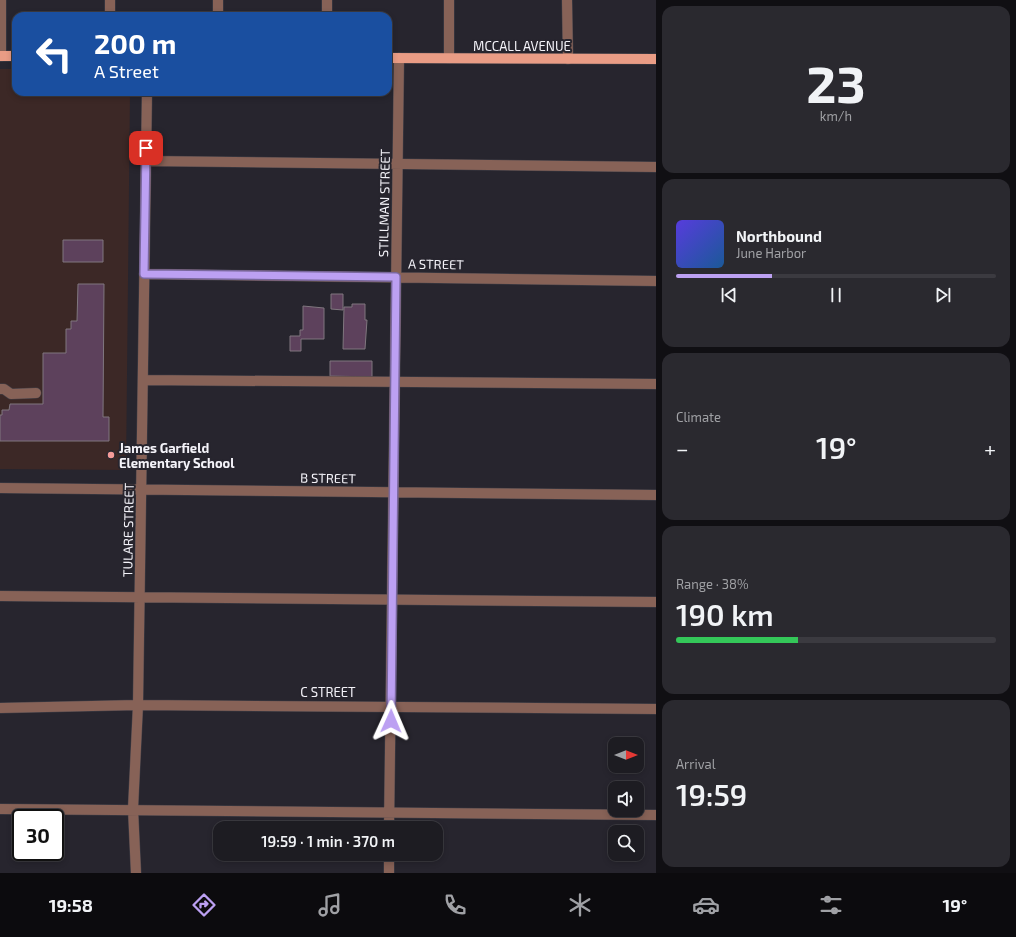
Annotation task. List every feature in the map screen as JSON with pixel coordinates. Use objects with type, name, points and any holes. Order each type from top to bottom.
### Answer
[{"type":"main road","points":[[1,56],[12,56]]},
{"type":"main road","name":"MCCALL AVENUE","points":[[392,58],[656,59]]},
{"type":"street","points":[[1,0],[1,56]]},
{"type":"street","points":[[110,0],[110,12]]},
{"type":"street","points":[[218,0],[218,12]]},
{"type":"street","points":[[327,0],[327,12]]},
{"type":"street","points":[[449,0],[449,58]]},
{"type":"street","points":[[567,0],[568,59]]},
{"type":"street","name":"STILLMAN STREET","points":[[389,821],[399,58]]},
{"type":"street","name":"TULARE STREET","points":[[136,873],[133,810],[138,705],[140,597],[146,96]]},
{"type":"street","points":[[146,161],[656,167]]},
{"type":"street","name":"A STREET","points":[[144,274],[656,281]]},
{"type":"street","points":[[143,380],[656,384]]},
{"type":"street","points":[[0,389],[4,389],[10,394],[36,393]]},
{"type":"street","name":"B STREET","points":[[0,488],[394,491],[656,495]]},
{"type":"street","points":[[0,596],[392,598],[656,602]]},
{"type":"street","name":"C STREET","points":[[0,708],[138,705],[656,709]]},
{"type":"street","points":[[0,809],[656,815]]},
{"type":"street","points":[[389,861],[389,873]]},
{"type":"shaded area","points":[[0,69],[12,69],[12,96],[130,96],[126,470],[0,469]]},
{"type":"building","points":[[63,240],[103,240],[103,262],[63,262]]},
{"type":"building","points":[[78,284],[104,284],[103,417],[109,417],[109,441],[0,441],[0,415],[2,415],[2,410],[9,410],[10,404],[43,404],[43,353],[66,353],[66,329],[71,329],[71,321],[77,321]]},
{"type":"building","points":[[331,294],[343,294],[343,310],[331,309]]},
{"type":"building","points":[[352,304],[365,304],[365,320],[367,320],[365,349],[343,349],[344,307],[352,307]]},
{"type":"building","points":[[303,306],[324,308],[324,339],[301,339],[301,351],[290,351],[290,336],[300,336],[300,330],[303,330]]},
{"type":"building","points":[[330,361],[372,361],[372,377],[330,376]]},
{"type":"place","name":"James Garfield Elementary School","points":[[111,455]]},
{"type":"route","points":[[146,148],[144,274],[396,277],[391,721]]}]
